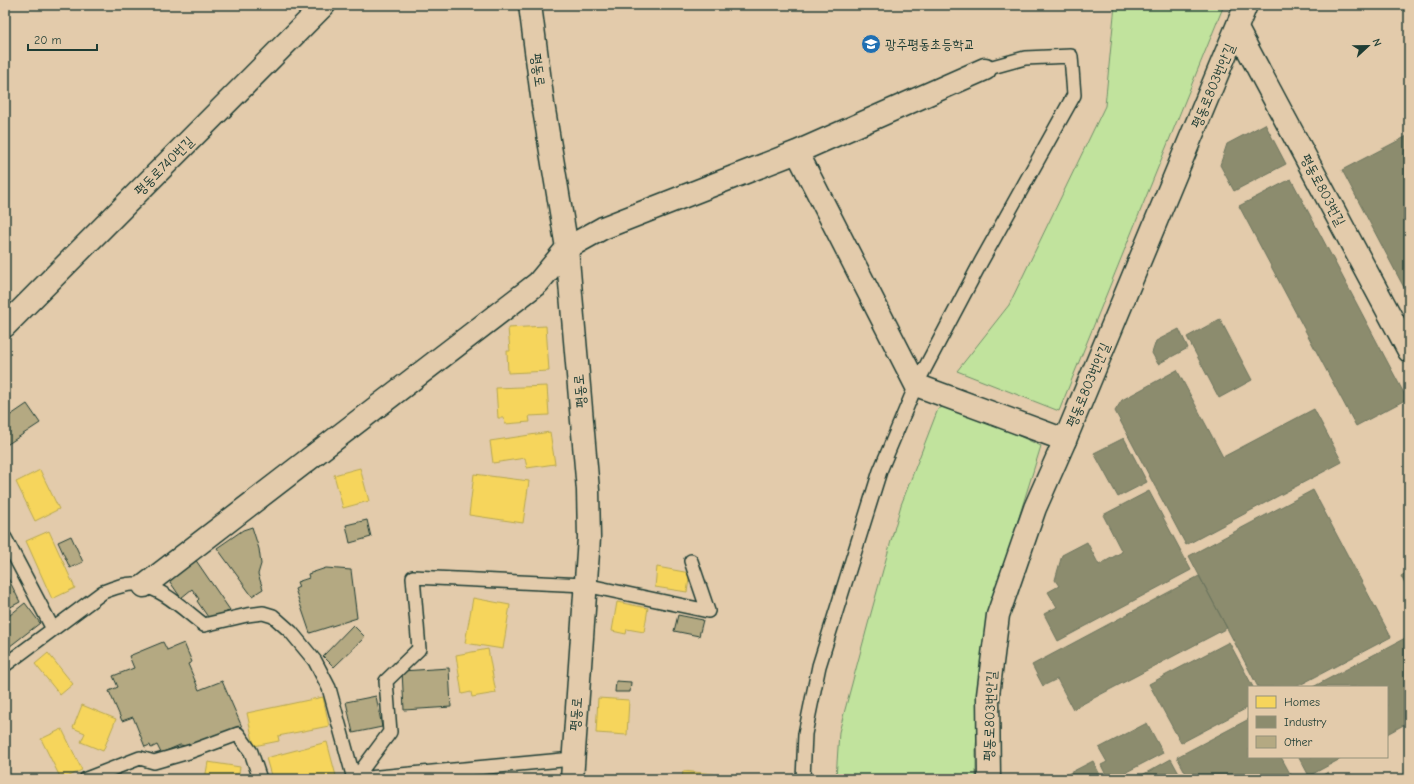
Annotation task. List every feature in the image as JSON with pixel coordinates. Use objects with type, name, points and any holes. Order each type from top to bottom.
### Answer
[{"type":"street","name":"평동로740번길","points":[[5,326],[324,5]]},
{"type":"street","name":"평동로","points":[[530,5],[543,104],[567,248],[588,490],[589,538],[573,769]]},
{"type":"street","name":"평동로803번안길","points":[[989,779],[988,695],[998,615],[1035,508],[1065,440],[1246,5]]},
{"type":"street","name":"평동로803번길","points":[[1237,29],[1409,350]]},
{"type":"street","points":[[144,586],[538,284],[567,248],[603,228],[796,152],[985,69]]},
{"type":"street","points":[[796,152],[916,385],[1065,440]]},
{"type":"lane","points":[[803,779],[805,734],[819,666],[880,471],[916,385],[981,262],[1074,94],[1071,56],[1025,58],[985,69]]},
{"type":"lane","points":[[5,538],[53,629]]},
{"type":"lane","points":[[355,779],[390,732],[386,681],[419,649],[413,577],[585,585],[708,611],[691,561]]},
{"type":"lane","points":[[5,665],[103,592],[119,586],[135,584],[151,587],[162,593],[204,626],[247,615],[262,613],[273,616],[291,632],[315,661],[329,688],[355,779]]},
{"type":"lane","points":[[86,779],[140,758],[154,762],[189,752],[238,734],[251,752],[260,779]]},
{"type":"lane","points":[[355,779],[573,769]]},
{"type":"green space","points":[[1115,5],[1224,5],[1059,411],[957,371],[1009,305],[1105,106]]},
{"type":"green space","points":[[950,404],[1041,446],[988,617],[976,747],[976,779],[836,779],[839,732],[901,505],[938,409]]},
{"type":"building: Homes","points":[[546,326],[549,371],[508,373],[507,351],[510,351],[508,328]]},
{"type":"building: Homes","points":[[547,386],[549,415],[529,416],[530,422],[505,424],[504,418],[498,418],[496,388]]},
{"type":"building: Homes","points":[[550,432],[555,464],[527,468],[525,458],[493,463],[490,441]]},
{"type":"building: Homes","points":[[360,468],[369,501],[343,508],[334,475]]},
{"type":"building: Homes","points":[[40,470],[59,509],[35,521],[16,482]]},
{"type":"building: Homes","points":[[474,474],[529,481],[523,523],[469,515]]},
{"type":"building: Homes","points":[[49,531],[75,588],[52,599],[26,541]]},
{"type":"building: Homes","points":[[657,567],[690,573],[687,592],[655,587]]},
{"type":"building: Homes","points":[[473,598],[510,605],[503,649],[465,643]]},
{"type":"building: Homes","points":[[617,602],[648,608],[644,632],[627,629],[626,634],[612,631]]},
{"type":"building: Homes","points":[[488,649],[496,693],[472,697],[471,692],[462,694],[456,655]]},
{"type":"building: Homes","points":[[48,653],[73,684],[60,695],[35,664]]},
{"type":"building: Homes","points":[[323,697],[329,726],[278,736],[279,741],[254,746],[247,713]]},
{"type":"building: Homes","points":[[598,698],[629,700],[627,735],[596,733]]},
{"type":"building: Homes","points":[[82,705],[116,719],[103,751],[81,742],[85,733],[73,728]]},
{"type":"building: Homes","points":[[62,729],[82,770],[61,779],[41,739]]},
{"type":"building: Homes","points":[[327,742],[336,776],[324,779],[272,779],[266,758]]},
{"type":"building: Homes","points":[[208,762],[240,767],[238,779],[205,779]]},
{"type":"building: Homes","points":[[683,771],[714,774],[713,779],[682,779]]},
{"type":"building: Homes","points":[[597,775],[651,776],[651,779],[597,779]]},
{"type":"building: Homes","points":[[540,776],[541,779],[510,779],[510,778]]},
{"type":"building: Industry","points":[[1265,124],[1286,164],[1234,191],[1220,165],[1227,144]]},
{"type":"building: Industry","points":[[1409,135],[1409,297],[1342,170]]},
{"type":"building: Industry","points":[[1291,179],[1407,399],[1356,426],[1239,206]]},
{"type":"building: Industry","points":[[1220,319],[1252,380],[1219,398],[1187,337]]},
{"type":"building: Industry","points":[[1179,329],[1188,348],[1158,364],[1152,353],[1156,341]]},
{"type":"building: Industry","points":[[1177,370],[1223,457],[1314,409],[1342,462],[1186,545],[1115,411],[1122,400]]},
{"type":"building: Industry","points":[[1124,438],[1147,482],[1118,497],[1094,453]]},
{"type":"building: Industry","points":[[1313,490],[1391,637],[1298,686],[1257,686],[1189,556]]},
{"type":"building: Industry","points":[[1149,491],[1191,570],[1058,641],[1044,614],[1057,607],[1048,592],[1059,586],[1055,580],[1062,555],[1087,542],[1099,565],[1122,552],[1103,515]]},
{"type":"building: Industry","points":[[1409,571],[1409,592],[1401,576]]},
{"type":"building: Industry","points":[[1199,576],[1227,628],[1073,709],[1057,679],[1043,686],[1032,665]]},
{"type":"building: Industry","points":[[1409,636],[1409,722],[1388,733],[1388,686],[1315,686]]},
{"type":"building: Industry","points":[[1229,642],[1252,686],[1248,686],[1248,708],[1181,743],[1149,684]]},
{"type":"building: Industry","points":[[1248,720],[1248,758],[1282,758],[1293,779],[1189,779],[1177,757]]},
{"type":"building: Industry","points":[[1147,723],[1163,753],[1113,779],[1108,779],[1101,765],[1107,762],[1099,748]]},
{"type":"building: Industry","points":[[1300,758],[1342,758],[1309,776]]},
{"type":"building: Industry","points":[[1171,759],[1182,779],[1135,779]]},
{"type":"building: Industry","points":[[1093,761],[1102,779],[1058,779]]},
{"type":"building: Industry","points":[[1328,772],[1332,779],[1316,779]]},
{"type":"building: Other","points":[[27,404],[40,423],[5,446],[5,419]]},
{"type":"building: Other","points":[[367,520],[371,537],[350,543],[346,525]]},
{"type":"building: Other","points":[[252,527],[259,549],[261,564],[258,574],[263,589],[252,596],[217,548],[243,530]]},
{"type":"building: Other","points":[[71,536],[83,562],[70,568],[58,542]]},
{"type":"building: Other","points":[[195,559],[230,610],[218,617],[208,617],[197,601],[199,599],[192,589],[181,598],[168,579]]},
{"type":"building: Other","points":[[326,568],[351,570],[357,618],[310,633],[295,589],[299,587],[297,582],[309,578],[308,574]]},
{"type":"building: Other","points":[[5,572],[20,602],[5,610]]},
{"type":"building: Other","points":[[25,603],[40,623],[5,650],[5,619]]},
{"type":"building: Other","points":[[678,615],[703,620],[699,636],[674,631]]},
{"type":"building: Other","points":[[353,625],[365,637],[334,667],[323,656]]},
{"type":"building: Other","points":[[163,642],[167,650],[184,643],[192,662],[188,664],[199,690],[222,681],[242,727],[195,747],[180,745],[161,753],[157,745],[151,748],[150,745],[145,747],[133,717],[122,721],[109,691],[118,687],[113,676],[134,668],[129,656]]},
{"type":"building: Other","points":[[449,668],[451,707],[404,710],[402,671]]},
{"type":"building: Other","points":[[616,681],[631,682],[630,692],[615,692]]},
{"type":"building: Other","points":[[376,696],[382,727],[353,733],[346,702]]},
{"type":"place","name":"광주평동초등학교","points":[[871,44]]}]
